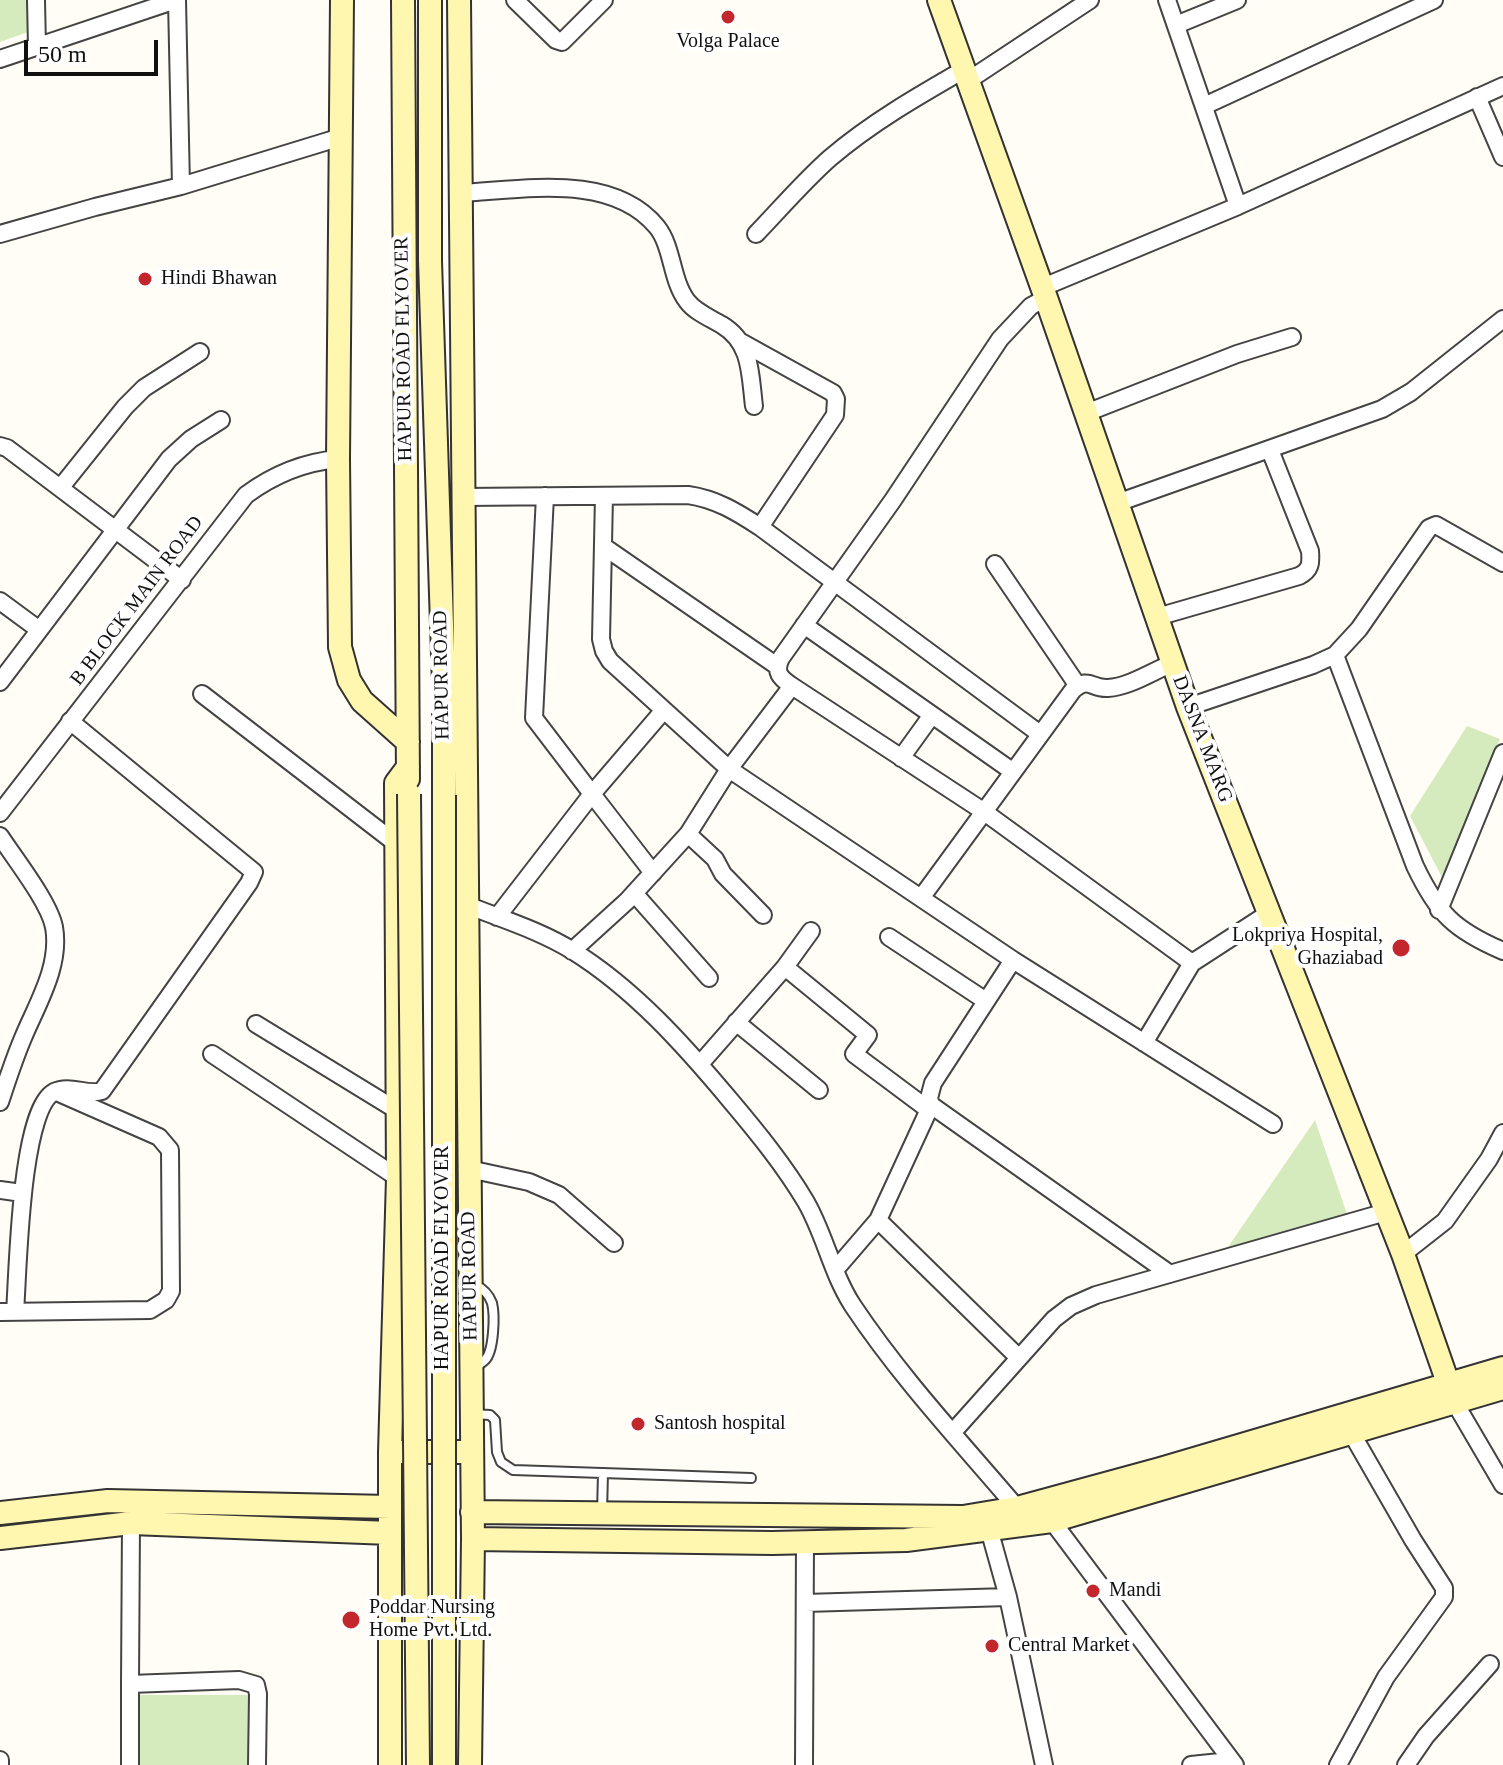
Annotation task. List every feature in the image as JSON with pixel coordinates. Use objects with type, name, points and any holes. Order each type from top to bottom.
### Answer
[{"type":"street","points":[[36,0],[37,47]]},
{"type":"street","points":[[0,59],[176,0],[181,186]]},
{"type":"street","points":[[342,0],[338,459],[340,647],[349,680],[362,701],[408,742]]},
{"type":"street","name":"HAPUR ROAD FLYOVER","points":[[403,0],[406,697],[418,1765]]},
{"type":"street","name":"HAPUR ROAD FLYOVER","points":[[430,0],[430,261],[440,560],[452,600]]},
{"type":"street","points":[[452,600],[463,497],[459,0]]},
{"type":"street","points":[[515,0],[556,40],[562,42],[604,0]]},
{"type":"street","name":"DASNA MARG","points":[[939,0],[1188,707],[1403,1254],[1452,1394]]},
{"type":"street","points":[[756,234],[852,140],[905,103],[967,74],[1090,0]]},
{"type":"street","points":[[1167,0],[1238,206]]},
{"type":"street","points":[[1176,25],[1237,0]]},
{"type":"street","points":[[1204,106],[1434,0]]},
{"type":"street","points":[[777,666],[1000,339],[1044,293],[1503,86]]},
{"type":"street","points":[[1477,97],[1503,157]]},
{"type":"street","points":[[0,234],[181,186],[341,137]]},
{"type":"street","points":[[460,193],[577,190],[612,196],[637,208],[659,230],[682,294],[689,304],[730,330],[741,342],[748,357],[754,406]]},
{"type":"street","points":[[1117,503],[1382,409],[1420,385],[1503,319]]},
{"type":"street","points":[[1086,413],[1247,350],[1292,337]]},
{"type":"street","points":[[741,342],[833,393],[836,399],[835,415],[760,527]]},
{"type":"street","points":[[61,487],[144,388],[200,352]]},
{"type":"street","points":[[0,682],[114,528],[178,449],[221,420]]},
{"type":"street","points":[[0,446],[61,487],[182,580]]},
{"type":"street","points":[[1157,617],[1307,572],[1311,563],[1310,551],[1270,450]]},
{"type":"street","name":"B BLOCK MAIN ROAD","points":[[0,813],[246,495],[263,482],[293,469],[338,459]]},
{"type":"street","points":[[463,497],[688,495],[706,498],[730,508],[760,527],[1040,734]]},
{"type":"street","points":[[545,496],[534,718],[653,873]]},
{"type":"street","points":[[604,496],[601,639],[610,661],[729,769],[1013,960],[1273,1124]]},
{"type":"street","points":[[1188,707],[1335,655],[1359,629],[1429,528],[1436,525],[1503,563]]},
{"type":"street","points":[[603,546],[777,666],[781,679],[983,811],[1192,963]]},
{"type":"street","points":[[995,564],[1078,686]]},
{"type":"street","name":"HAPUR ROAD","points":[[444,750],[452,600]]},
{"type":"street","name":"HAPUR ROAD","points":[[452,600],[466,786],[473,1539],[470,1765]]},
{"type":"street","points":[[0,601],[38,629]]},
{"type":"street","points":[[804,625],[1012,771]]},
{"type":"street","points":[[1335,655],[1430,898],[1454,924],[1503,951]]},
{"type":"street","points":[[921,898],[1012,771],[1078,686],[1086,683],[1099,688],[1115,687],[1173,663]]},
{"type":"street","points":[[572,951],[634,893],[688,834],[729,769],[792,686]]},
{"type":"street","points":[[202,694],[398,845]]},
{"type":"street","points":[[362,701],[406,697]]},
{"type":"street","points":[[497,917],[592,794],[664,710]]},
{"type":"street","points":[[901,758],[932,715]]},
{"type":"street","points":[[55,1091],[159,1137],[170,1150],[171,1291],[166,1300],[150,1310],[8,1312],[22,1193],[37,1120],[46,1099],[55,1091],[74,1089],[94,1094],[102,1091],[254,872],[70,721]]},
{"type":"street","points":[[444,750],[466,786]]},
{"type":"street","name":"HAPUR ROAD FLYOVER","points":[[444,750],[444,1765]]},
{"type":"street","points":[[1439,910],[1503,753]]},
{"type":"street","points":[[390,1765],[390,1452],[398,1178],[396,783],[408,767]]},
{"type":"street","points":[[688,834],[715,859],[723,874],[763,915]]},
{"type":"street","points":[[0,836],[47,909],[54,927],[50,976],[21,1042],[0,1102]]},
{"type":"street","points":[[634,893],[709,978]]},
{"type":"street","points":[[467,905],[572,951],[614,980],[700,1064],[765,1142],[804,1199],[853,1306],[935,1414],[1017,1508]]},
{"type":"street","points":[[1144,1043],[1192,963],[1269,913]]},
{"type":"street","points":[[700,1064],[785,967],[811,931]]},
{"type":"street","points":[[889,937],[986,1001]]},
{"type":"street","points":[[835,1270],[878,1220],[930,1107],[933,1083],[1013,960]]},
{"type":"street","points":[[785,967],[868,1035],[854,1054],[1170,1274]]},
{"type":"street","points":[[736,1022],[819,1090]]},
{"type":"street","points":[[256,1024],[398,1111]]},
{"type":"street","points":[[212,1054],[398,1178]]},
{"type":"street","points":[[1403,1254],[1445,1221],[1489,1159],[1503,1133]]},
{"type":"street","points":[[469,1169],[529,1182],[559,1195],[614,1243]]},
{"type":"street","points":[[0,1190],[22,1193]]},
{"type":"street","points":[[953,1432],[1054,1319],[1071,1306],[1096,1295],[1386,1212]]},
{"type":"street","points":[[878,1220],[1019,1358]]},
{"type":"street","points":[[473,1539],[906,1540],[1052,1521],[1352,1434],[1452,1394],[1503,1368]]},
{"type":"street","points":[[472,1512],[963,1517],[1017,1508],[1244,1446],[1452,1394],[1503,1388]]},
{"type":"street","points":[[1452,1394],[1503,1485]]},
{"type":"street","points":[[1338,1765],[1386,1677],[1444,1597],[1440,1581],[1352,1434]]},
{"type":"street","points":[[390,1452],[472,1452]]},
{"type":"street","points":[[0,1513],[108,1501],[390,1507]]},
{"type":"street","points":[[1052,1521],[1125,1615],[1232,1763]]},
{"type":"street","points":[[0,1538],[131,1523],[390,1533]]},
{"type":"street","points":[[130,1765],[131,1523]]},
{"type":"street","points":[[989,1529],[1008,1597],[1044,1765]]},
{"type":"street","points":[[804,1765],[805,1542]]},
{"type":"street","points":[[389,1591],[472,1589]]},
{"type":"street","points":[[805,1603],[1008,1597]]},
{"type":"street","points":[[1406,1765],[1426,1736],[1490,1664]]},
{"type":"street","points":[[130,1684],[239,1680],[256,1685],[257,1765]]},
{"type":"street","points":[[1191,1765],[1232,1763]]},
{"type":"lane","points":[[471,1414],[490,1415],[495,1420],[497,1452],[501,1462],[513,1470],[751,1478]]},
{"type":"lane","points":[[602,1514],[603,1473]]},
{"type":"green space","points":[[0,0],[30,0],[28,32],[0,42]]},
{"type":"green space","points":[[1467,726],[1500,739],[1444,881],[1410,816]]},
{"type":"green space","points":[[1315,1120],[1348,1217],[1228,1247]]},
{"type":"green space","points":[[138,1695],[255,1695],[254,1765],[137,1765]]},
{"type":"place","name":"Volga Palace","points":[[728,17]]},
{"type":"place","name":"Hindi Bhawan","points":[[145,279]]},
{"type":"place","name":"Lokpriya Hospital, Ghaziabad","points":[[1401,948]]},
{"type":"place","name":"Santosh hospital","points":[[638,1424]]},
{"type":"place","name":"Mandi","points":[[1093,1591]]},
{"type":"place","name":"Poddar Nursing Home Pvt. Ltd.","points":[[351,1620]]},
{"type":"place","name":"Central Market","points":[[992,1646]]}]
